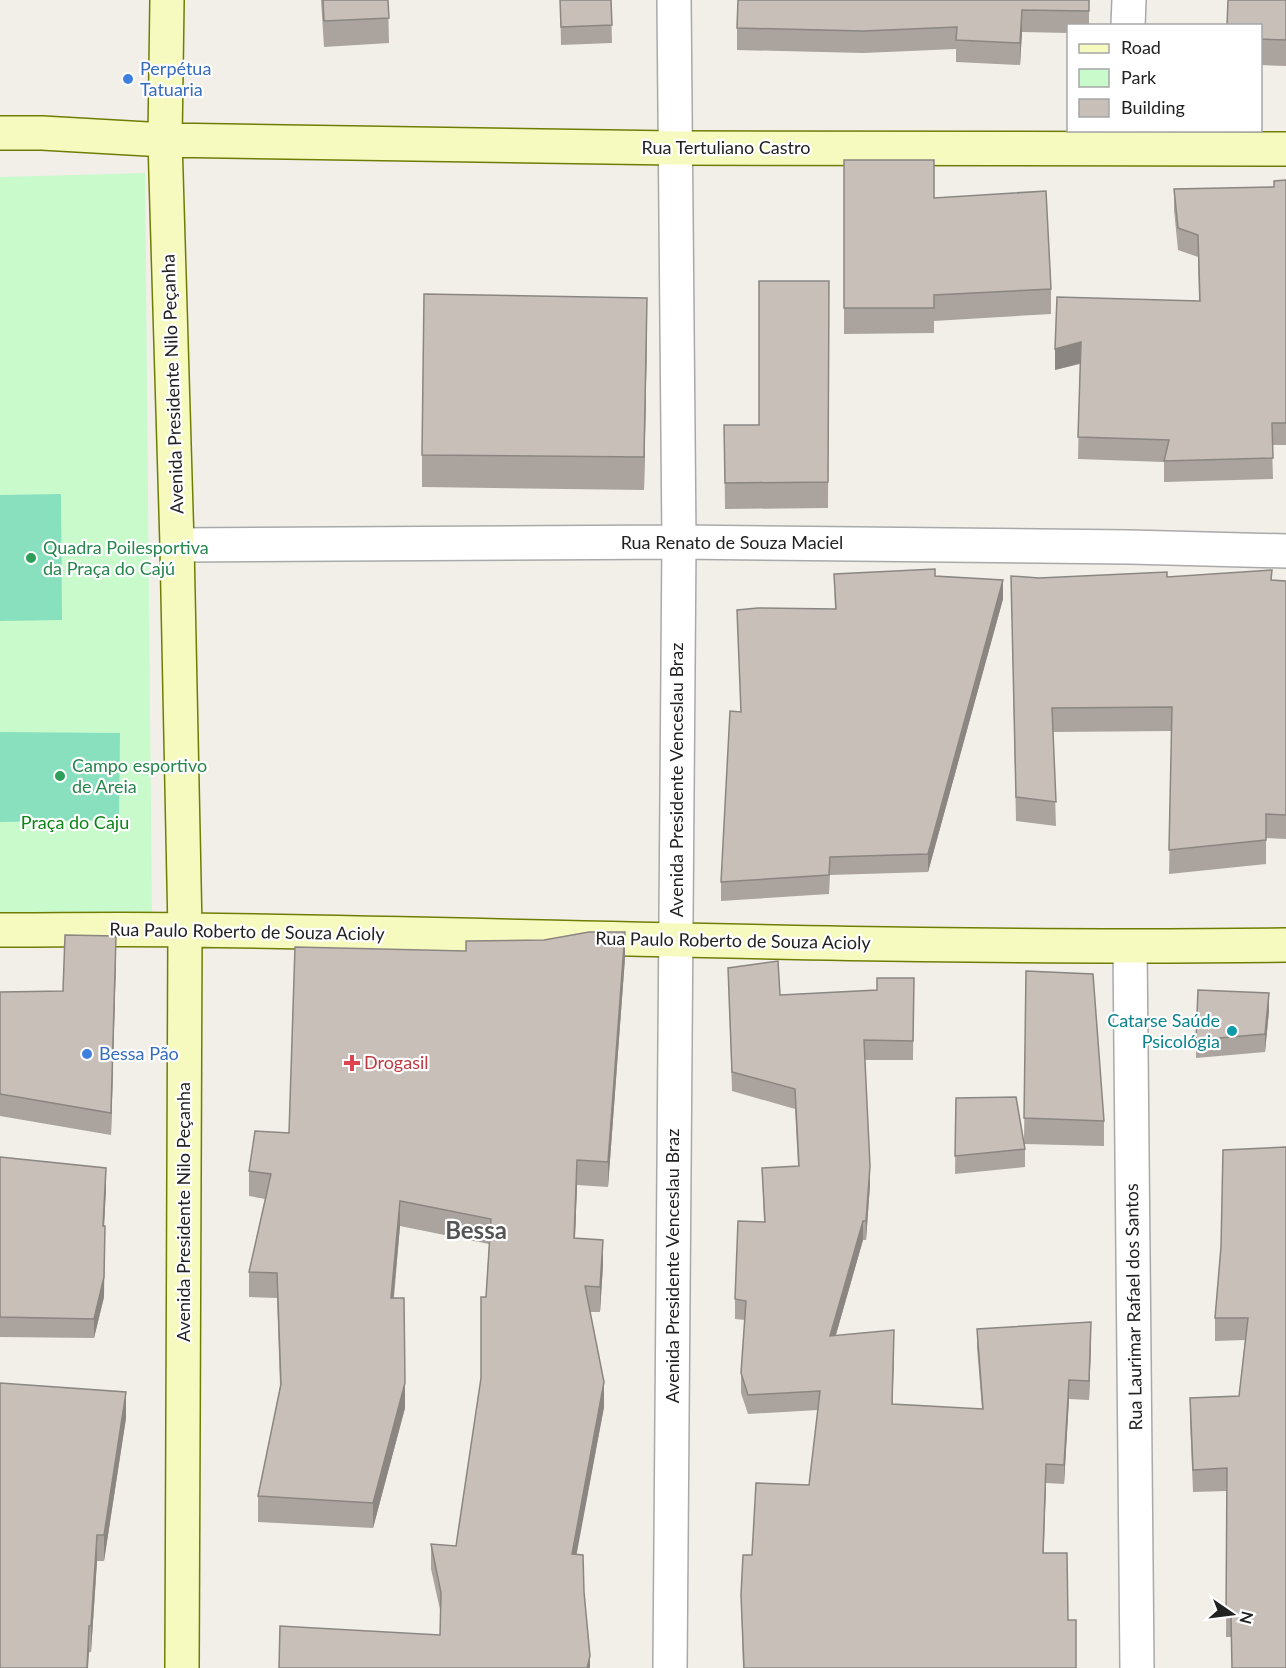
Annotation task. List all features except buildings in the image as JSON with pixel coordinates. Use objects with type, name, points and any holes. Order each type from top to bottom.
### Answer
[{"type":"street","name":"Avenida Presidente Nilo Peçanha","points":[[167,0],[165,140],[185,930],[182,1668]]},
{"type":"street","name":"Avenida Presidente Venceslau Braz","points":[[670,1668],[679,542],[674,0]]},
{"type":"street","points":[[1128,24],[1129,0]]},
{"type":"street","name":"Rua Tertuliano Castro","points":[[0,133],[165,140],[674,148],[1127,139],[1286,149]]},
{"type":"street","name":"Rua Renato de Souza Maciel","points":[[177,545],[679,542],[1286,551]]},
{"type":"street","name":"Rua Paulo Roberto de Souza Acioly","points":[[0,930],[185,930],[676,941],[1130,947],[1286,945]]},
{"type":"street","name":"Rua Laurimar Rafael dos Santos","points":[[1130,947],[1137,1668]]},
{"type":"green space","name":"Praça do Caju","points":[[145,173],[152,919],[0,917],[0,177]]},
{"type":"green space","name":"Quadra Poilesportiva da Praça do Cajú","points":[[61,494],[62,620],[0,621],[0,495]]},
{"type":"green space","name":"Campo esportivo de Areia","points":[[0,732],[120,733],[119,820],[0,822]]},
{"type":"place","name":"Perpétua Tatuaria","points":[[128,79]]},
{"type":"place","name":"Quadra Poilesportiva da Praça do Cajú","points":[[31,558]]},
{"type":"place","name":"Campo esportivo de Areia","points":[[60,776]]},
{"type":"place","name":"Catarse Saúde Psicológia","points":[[1232,1031]]},
{"type":"place","name":"Bessa Pão","points":[[87,1054]]},
{"type":"place","name":"Drogasil","points":[[352,1063]]},
{"type":"district","name":"Bessa","points":[[476,1231]]}]
